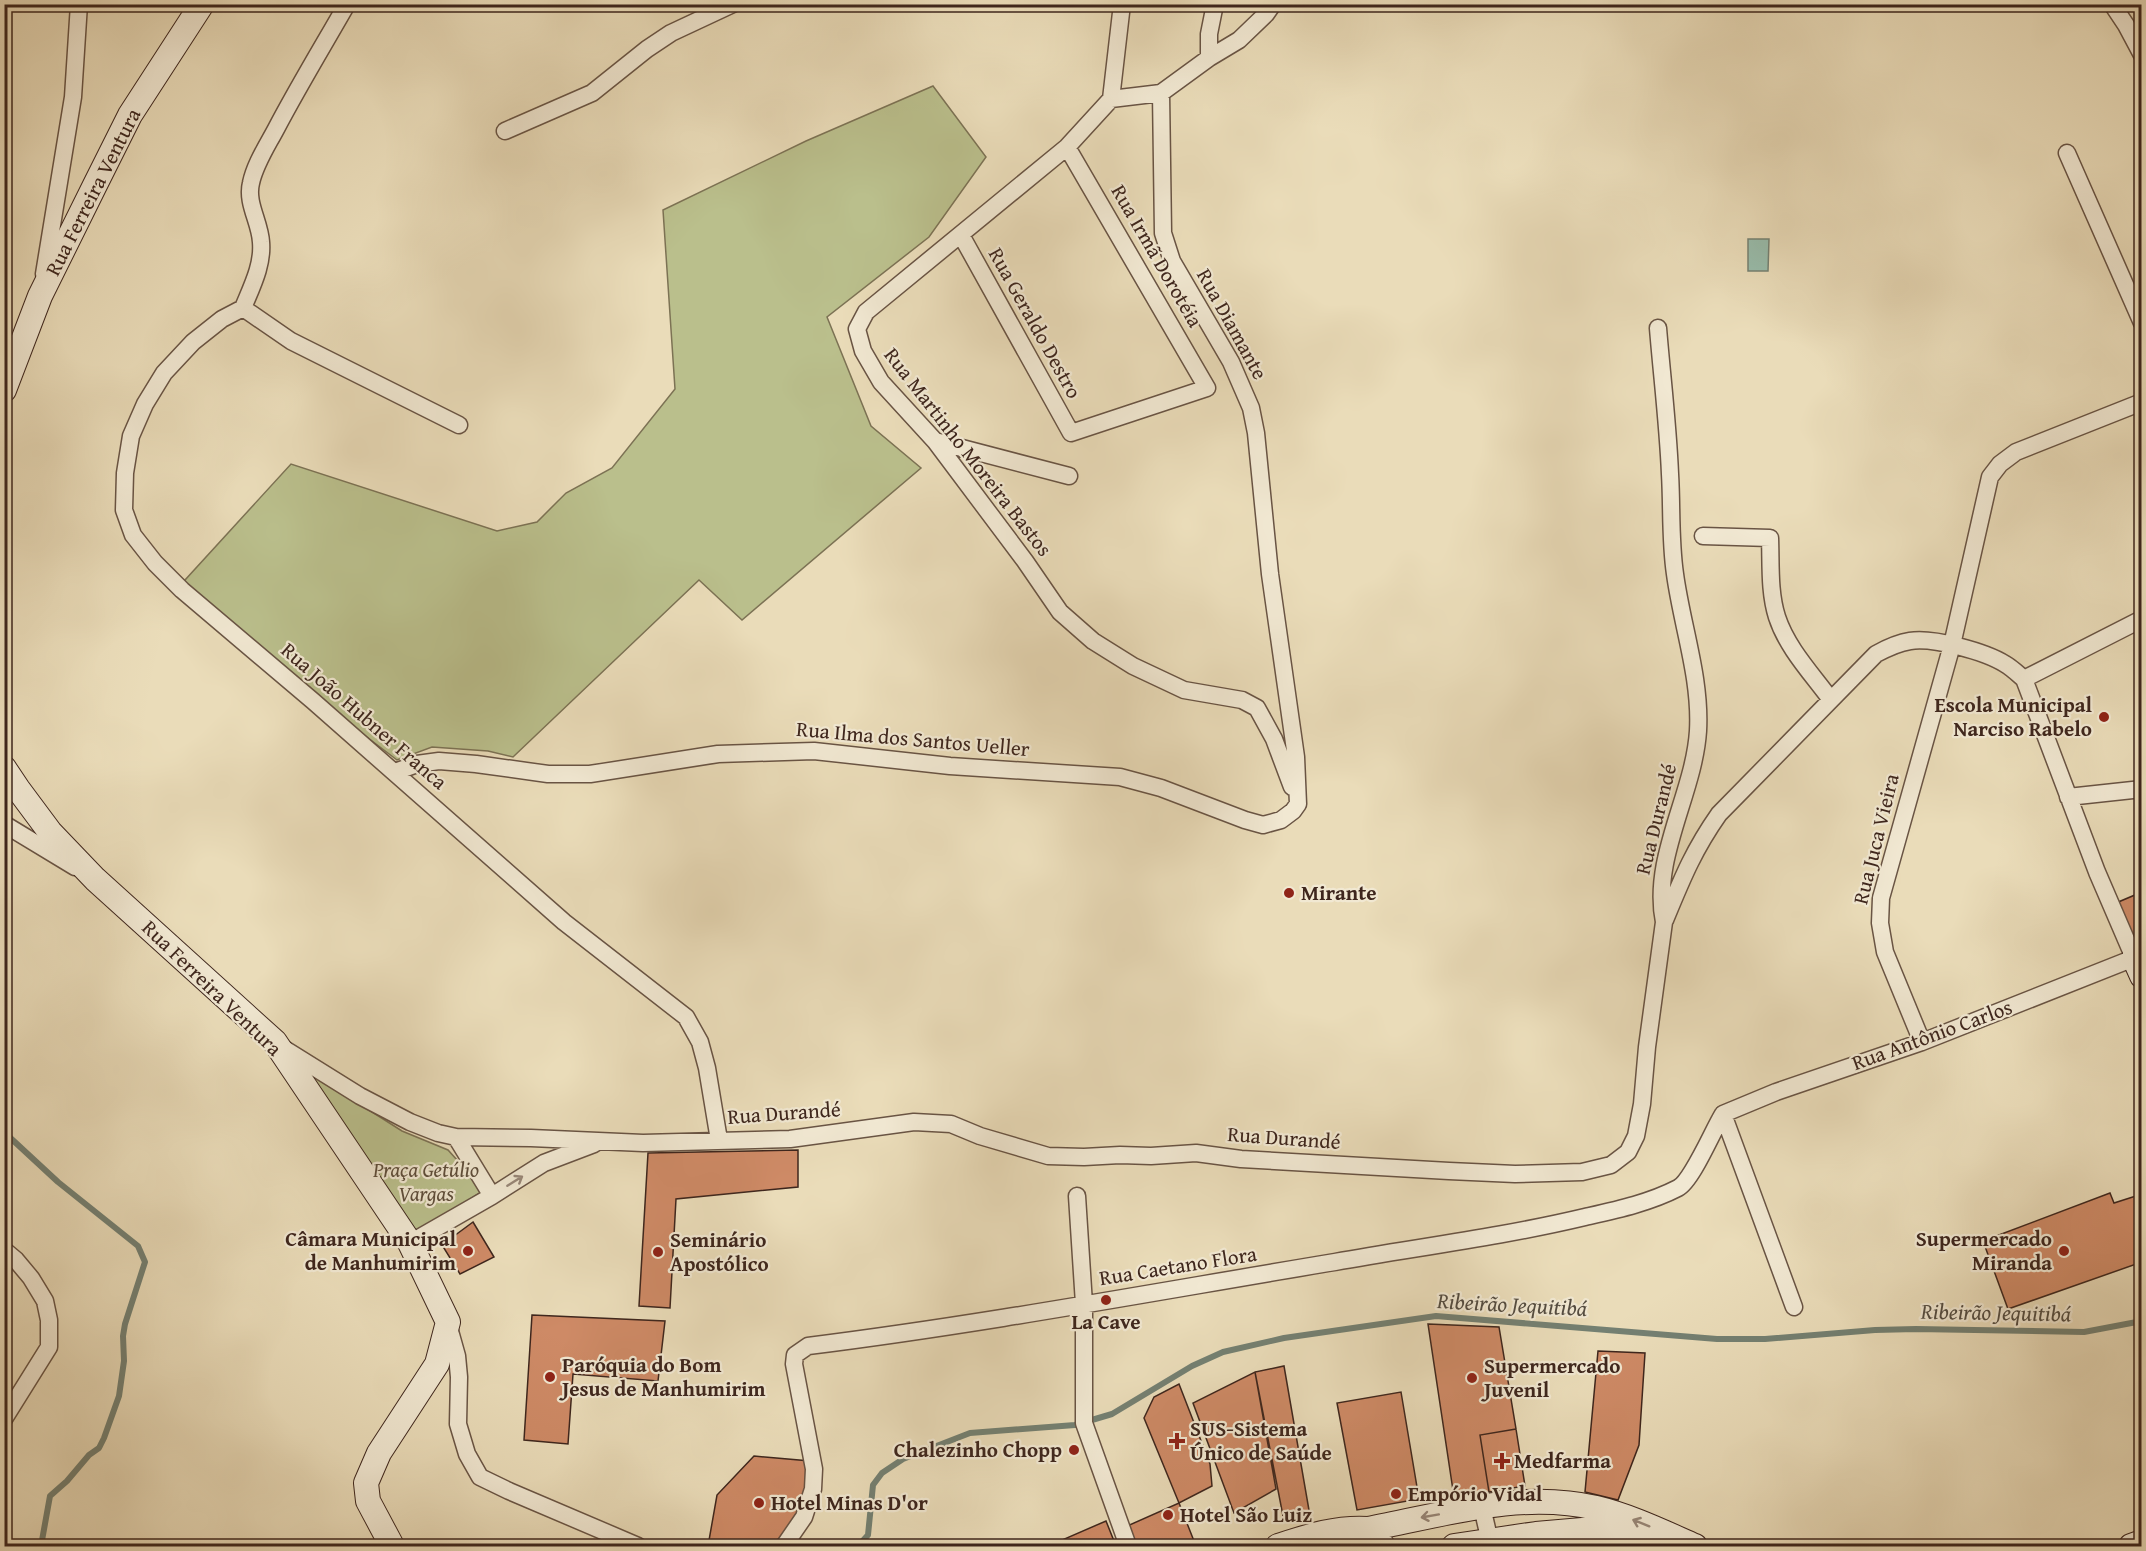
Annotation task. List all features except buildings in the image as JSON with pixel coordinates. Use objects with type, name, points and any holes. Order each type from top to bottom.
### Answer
[{"type":"street","points":[[40,296],[73,97],[79,4]]},
{"type":"street","name":"Rua Ferreira Ventura","points":[[4,390],[40,296],[130,115],[202,4]]},
{"type":"street","points":[[347,4],[296,92],[260,160],[251,183],[250,199],[261,239],[262,254],[243,308],[291,340],[459,425]]},
{"type":"street","points":[[505,131],[592,93],[671,33],[733,4]]},
{"type":"street","points":[[1122,4],[1111,99],[1161,93],[1209,58],[1239,40],[1273,4]]},
{"type":"street","points":[[1209,58],[1209,34],[1215,4]]},
{"type":"street","points":[[2112,4],[2142,55]]},
{"type":"street","name":"Rua Diamante","points":[[1161,93],[1163,233],[1172,261],[1231,362],[1251,408],[1256,433],[1270,574],[1296,757],[1298,804]]},
{"type":"street","name":"Rua Martinho Moreira Bastos","points":[[1111,99],[1067,147],[866,312],[857,329],[863,351],[881,382],[935,441],[1025,561],[1060,612],[1093,641],[1133,666],[1184,690],[1242,700],[1257,708],[1274,739],[1298,804]]},
{"type":"street","name":"Rua Irmã Dorotéia","points":[[1067,147],[1207,388],[1071,433]]},
{"type":"street","points":[[2067,153],[2142,323]]},
{"type":"street","name":"Rua Geraldo Destro","points":[[961,235],[1071,433]]},
{"type":"street","name":"Rua João Hubner Franca","points":[[243,308],[222,319],[193,342],[164,373],[145,404],[131,436],[125,473],[124,510],[133,535],[155,563],[182,590],[395,772],[564,922],[686,1017],[700,1042],[707,1068],[718,1140]]},
{"type":"street","name":"Rua Durandé","points":[[274,1042],[370,1102],[424,1128],[456,1137],[643,1143],[790,1139],[914,1122],[951,1124],[980,1136],[1048,1156],[1151,1156],[1196,1153],[1253,1160],[1515,1174],[1582,1172],[1611,1165],[1628,1152],[1636,1136],[1665,922],[1662,890],[1672,835],[1695,759],[1698,729],[1695,678],[1675,574],[1670,473],[1658,328]]},
{"type":"street","name":"Rua Juca Vieira","points":[[1922,1042],[1885,952],[1880,923],[1881,898],[1952,645],[1984,495],[1990,477],[2000,464],[2016,452],[2142,402]]},
{"type":"street","points":[[935,441],[1069,477]]},
{"type":"street","points":[[1703,536],[1770,538],[1772,592],[1777,617],[1786,639],[1831,700]]},
{"type":"street","points":[[2024,679],[2142,619]]},
{"type":"street","points":[[1665,922],[1685,869],[1700,841],[1719,814],[1876,654],[1892,645],[1912,640],[1952,645],[1984,654],[2004,664],[2024,679],[2068,797],[2139,963]]},
{"type":"street","name":"Rua Ilma dos Santos Ueller","points":[[395,772],[417,764],[439,761],[548,774],[590,774],[718,754],[814,751],[950,766],[1120,777],[1161,788],[1263,825],[1281,820],[1298,804]]},
{"type":"street","name":"Rua Ferreira Ventura","points":[[4,768],[50,832],[95,879],[274,1042],[410,1243],[448,1322]]},
{"type":"street","points":[[2068,797],[2142,789]]},
{"type":"street","points":[[4,824],[95,879]]},
{"type":"street","name":"Rua Antônio Carlos","points":[[1723,1114],[1787,1088],[1922,1042],[2139,963]]},
{"type":"street","points":[[1723,1114],[1794,1307]]},
{"type":"street","name":"Rua Caetano Flora","points":[[784,1546],[804,1517],[813,1489],[814,1469],[794,1364],[795,1354],[801,1349],[808,1346],[1084,1304],[1336,1261],[1462,1243],[1551,1225],[1643,1202],[1681,1187],[1696,1167],[1723,1114]]},
{"type":"street","points":[[456,1137],[492,1196]]},
{"type":"street","points":[[410,1243],[544,1163],[598,1142]]},
{"type":"street","points":[[1077,1197],[1084,1304],[1084,1423],[1128,1546]]},
{"type":"street","points":[[4,1250],[31,1278],[45,1301],[49,1320],[49,1347],[4,1419]]},
{"type":"street","points":[[392,1546],[368,1501],[366,1482],[379,1453],[437,1364],[448,1322]]},
{"type":"street","points":[[448,1322],[457,1356],[458,1424],[467,1454],[480,1477],[638,1546]]},
{"type":"street","points":[[1278,1546],[1324,1532],[1367,1534],[1482,1507],[1526,1500],[1545,1500],[1619,1514],[1695,1546]]},
{"type":"street","points":[[1580,1530],[1581,1505]]},
{"type":"street","points":[[1482,1507],[1490,1544]]},
{"type":"street","points":[[1455,1546],[1490,1544],[1594,1529],[1651,1546]]},
{"type":"street","points":[[2131,1546],[2142,1542]]},
{"type":"green space","points":[[933,86],[986,157],[929,237],[827,317],[871,426],[921,468],[742,620],[699,580],[513,757],[488,751],[432,747],[397,760],[175,591],[291,464],[497,531],[537,522],[566,493],[612,468],[675,389],[663,210],[806,141]]},
{"type":"green space","name":"Praça Getúlio Vargas","points":[[295,1063],[402,1131],[448,1150],[484,1190],[416,1235]]},
{"type":"shaded area","points":[[1748,239],[1769,239],[1768,271],[1748,271]]},
{"type":"waterway","points":[[4,1132],[58,1182],[138,1246],[145,1262],[125,1324],[124,1361],[119,1396],[104,1438],[99,1448],[89,1455],[67,1481],[50,1496],[41,1546]]},
{"type":"waterway","name":"Ribeirão Jequitibá","points":[[858,1546],[868,1535],[873,1485],[882,1473],[903,1459],[970,1433],[1075,1425],[1112,1414],[1192,1366],[1223,1352],[1284,1338],[1436,1316],[1717,1339],[1765,1339],[1916,1329],[2084,1332],[2142,1321]]},
{"type":"place","name":"Escola Municipal Narciso Rabelo","points":[[2104,717]]},
{"type":"place","name":"Mirante","points":[[1289,893]]},
{"type":"place","name":"Câmara Municipal de Manhumirim","points":[[468,1251]]},
{"type":"place","name":"Supermercado Miranda","points":[[2064,1251]]},
{"type":"place","name":"Seminário Apostólico","points":[[658,1252]]},
{"type":"place","name":"La Cave","points":[[1106,1300]]},
{"type":"place","name":"Paróquia do Bom Jesus de Manhumirim","points":[[550,1377]]},
{"type":"place","name":"Supermercado Juvenil","points":[[1472,1378]]},
{"type":"place","name":"SUS-Sistema Único de Saúde","points":[[1177,1441]]},
{"type":"place","name":"Chalezinho Chopp","points":[[1074,1450]]},
{"type":"place","name":"Medfarma","points":[[1502,1461]]},
{"type":"place","name":"Empório Vidal","points":[[1396,1494]]},
{"type":"place","name":"Hotel Minas D'or","points":[[759,1503]]},
{"type":"place","name":"Hotel São Luiz","points":[[1168,1515]]}]
